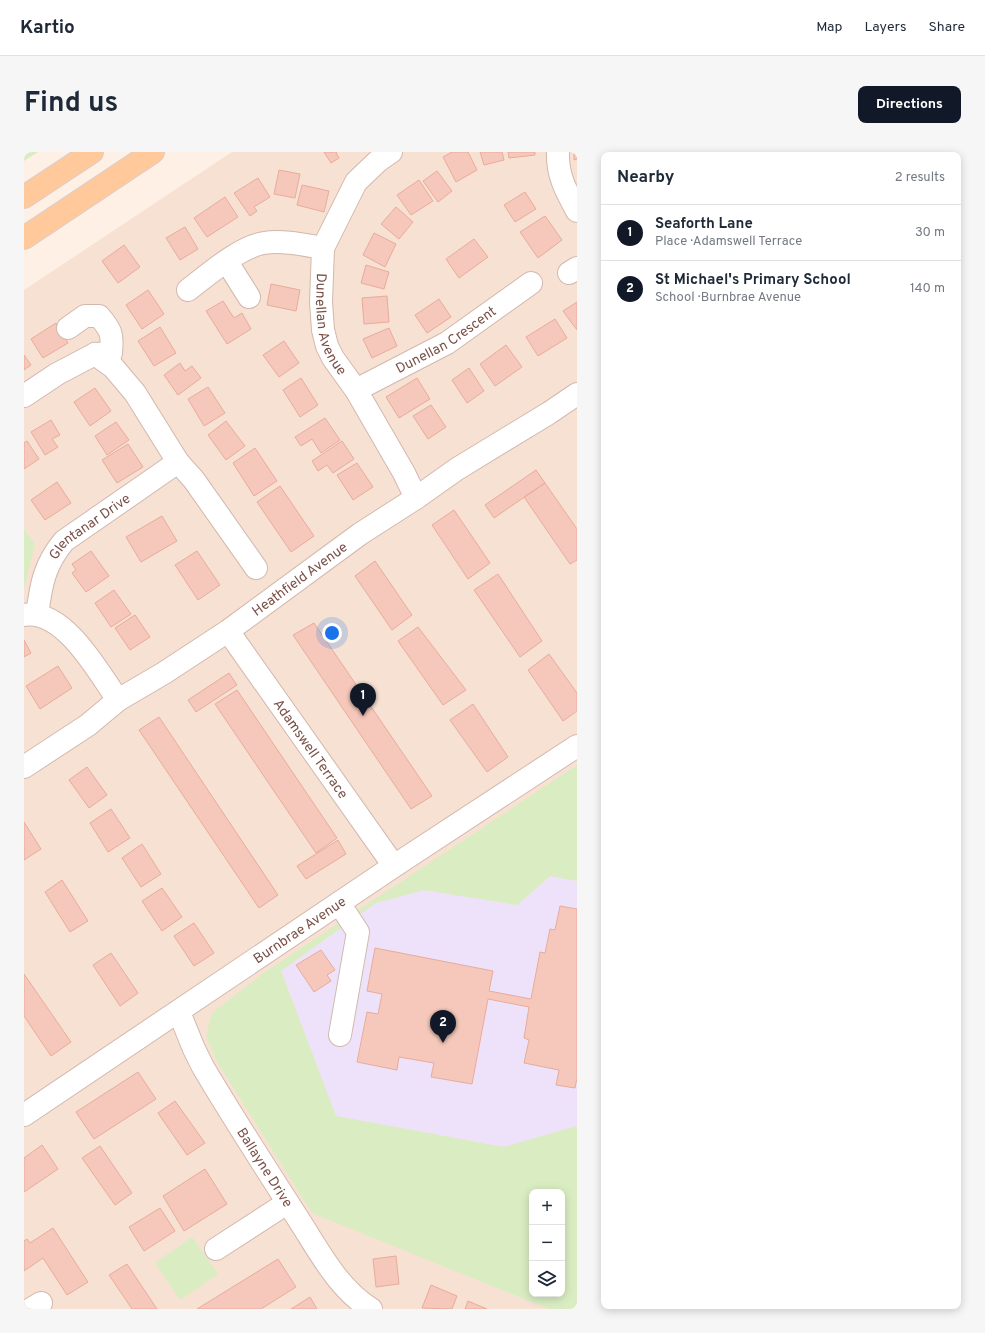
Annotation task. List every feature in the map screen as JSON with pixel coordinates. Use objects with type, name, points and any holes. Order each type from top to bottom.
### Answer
[{"type":"main road","points":[[24,197],[92,152]]},
{"type":"main road","points":[[24,238],[153,152]]},
{"type":"street","name":"Dunellan Avenue","points":[[391,152],[378,161],[356,182],[323,248],[321,302],[326,341],[341,371],[356,390],[404,473],[416,498]]},
{"type":"street","points":[[558,152],[557,163],[560,180],[577,211]]},
{"type":"street","points":[[188,290],[227,262],[253,246],[265,243],[286,243],[323,248]]},
{"type":"street","points":[[227,262],[249,297]]},
{"type":"street","name":"Dunellan Crescent","points":[[356,390],[447,343],[531,283]]},
{"type":"street","points":[[24,396],[50,378],[96,354],[111,353],[112,339],[110,329],[99,316],[85,316],[68,328]]},
{"type":"street","points":[[96,354],[113,367],[135,393],[178,462],[194,480],[256,568]]},
{"type":"street","name":"Heathfield Avenue","points":[[24,767],[88,725],[118,700],[164,673],[228,631],[347,542],[416,498],[457,469],[549,413],[577,394]]},
{"type":"street","name":"Glentanar Drive","points":[[118,700],[82,650],[68,634],[56,623],[30,615],[44,572],[53,553],[64,540],[178,462]]},
{"type":"street","name":"Adamswell Terrace","points":[[228,631],[394,866]]},
{"type":"street","name":"Burnbrae Avenue","points":[[24,1115],[394,866],[577,746]]},
{"type":"street","points":[[339,903],[358,932],[340,1035]]},
{"type":"street","name":"Ballayne Drive","points":[[179,1012],[203,1067],[232,1116],[330,1269],[357,1300],[371,1309]]},
{"type":"street","points":[[216,1249],[287,1202]]},
{"type":"shaded area","points":[[232,152],[577,152],[577,1309],[24,1309],[24,290]]},
{"type":"shaded area","points":[[550,876],[577,881],[577,1126],[504,1147],[336,1116],[281,970],[376,903],[424,890],[517,905]]},
{"type":"green space","points":[[24,152],[38,152],[24,161]]},
{"type":"green space","points":[[24,529],[35,544],[24,588]]},
{"type":"green space","points":[[577,765],[577,881],[550,876],[517,905],[424,890],[376,903],[281,971],[336,1116],[504,1147],[577,1126],[577,1309],[549,1309],[312,1213],[216,1060],[206,1036],[212,1013],[265,972]]},
{"type":"green space","points":[[192,1237],[218,1274],[180,1300],[155,1263]]},
{"type":"building","points":[[324,152],[337,152],[336,153],[339,158],[331,163]]},
{"type":"building","points":[[452,152],[468,152],[477,170],[456,182],[443,157]]},
{"type":"building","points":[[480,152],[502,152],[504,160],[484,165]]},
{"type":"building","points":[[508,152],[535,152],[535,155],[509,158]]},
{"type":"building","points":[[574,152],[577,152],[577,159],[574,160]]},
{"type":"building","points":[[279,170],[300,174],[295,198],[274,194]]},
{"type":"building","points":[[437,171],[452,191],[438,202],[423,181]]},
{"type":"building","points":[[258,178],[270,197],[254,207],[257,211],[250,216],[234,193]]},
{"type":"building","points":[[419,180],[433,201],[411,215],[397,195]]},
{"type":"building","points":[[302,185],[329,191],[324,212],[297,205]]},
{"type":"building","points":[[525,192],[536,209],[515,222],[504,205]]},
{"type":"building","points":[[225,197],[238,217],[207,237],[194,218]]},
{"type":"building","points":[[396,207],[413,222],[399,239],[381,224]]},
{"type":"building","points":[[545,216],[562,240],[538,258],[520,232]]},
{"type":"building","points":[[185,227],[198,249],[180,260],[166,238]]},
{"type":"building","points":[[374,233],[396,244],[385,267],[363,255]]},
{"type":"building","points":[[474,239],[488,257],[459,278],[446,259]]},
{"type":"building","points":[[124,245],[140,267],[118,283],[102,261]]},
{"type":"building","points":[[366,265],[389,272],[384,289],[361,283]]},
{"type":"building","points":[[271,284],[300,290],[296,311],[267,305]]},
{"type":"building","points":[[148,290],[164,314],[142,329],[126,305]]},
{"type":"building","points":[[387,296],[389,322],[364,324],[362,298]]},
{"type":"building","points":[[439,299],[451,317],[427,333],[415,315]]},
{"type":"building","points":[[223,301],[234,318],[242,313],[251,329],[227,344],[206,311]]},
{"type":"building","points":[[577,302],[577,330],[563,311]]},
{"type":"building","points":[[555,319],[567,338],[538,356],[526,337]]},
{"type":"building","points":[[56,323],[68,343],[43,358],[31,339]]},
{"type":"building","points":[[160,327],[176,353],[154,366],[138,341]]},
{"type":"building","points":[[389,328],[397,346],[372,358],[363,339]]},
{"type":"building","points":[[284,341],[299,363],[279,377],[263,355]]},
{"type":"building","points":[[506,345],[522,367],[495,386],[480,364]]},
{"type":"building","points":[[24,355],[31,365],[24,370]]},
{"type":"building","points":[[180,363],[185,371],[192,366],[201,378],[178,395],[164,375]]},
{"type":"building","points":[[469,368],[484,391],[467,403],[452,380]]},
{"type":"building","points":[[301,378],[318,405],[300,417],[283,390]]},
{"type":"building","points":[[417,378],[430,399],[399,418],[386,397]]},
{"type":"building","points":[[208,387],[225,413],[204,426],[188,399]]},
{"type":"building","points":[[95,388],[111,411],[90,426],[74,402]]},
{"type":"building","points":[[431,405],[446,427],[428,439],[413,416]]},
{"type":"building","points":[[325,418],[340,440],[321,453],[312,439],[301,446],[295,437]]},
{"type":"building","points":[[51,420],[60,435],[52,439],[58,447],[45,455],[31,432]]},
{"type":"building","points":[[226,421],[245,446],[226,460],[208,435]]},
{"type":"building","points":[[116,422],[129,440],[107,455],[95,436]]},
{"type":"building","points":[[27,441],[39,459],[24,469],[24,443]]},
{"type":"building","points":[[342,441],[354,459],[333,473],[327,465],[318,471],[312,461]]},
{"type":"building","points":[[128,444],[143,467],[117,483],[102,460]]},
{"type":"building","points":[[255,448],[277,481],[254,496],[233,463]]},
{"type":"building","points":[[357,463],[373,487],[353,500],[337,475]]},
{"type":"building","points":[[536,470],[545,483],[494,518],[485,505]]},
{"type":"building","points":[[57,482],[71,503],[45,520],[31,500]]},
{"type":"building","points":[[545,483],[577,529],[577,560],[570,564],[524,497]]},
{"type":"building","points":[[280,486],[314,536],[291,552],[257,502]]},
{"type":"building","points":[[454,510],[490,563],[468,579],[432,525]]},
{"type":"building","points":[[162,516],[177,541],[141,562],[126,537]]},
{"type":"building","points":[[91,551],[109,576],[86,592],[72,573],[76,570],[72,564]]},
{"type":"building","points":[[197,551],[220,585],[198,600],[175,565]]},
{"type":"building","points":[[375,561],[412,615],[392,630],[355,576]]},
{"type":"building","points":[[498,574],[542,641],[520,657],[474,590]]},
{"type":"building","points":[[114,590],[131,614],[111,627],[95,603]]},
{"type":"building","points":[[135,615],[150,637],[130,650],[115,628]]},
{"type":"building","points":[[314,623],[432,796],[411,809],[293,635]]},
{"type":"building","points":[[418,627],[466,690],[443,705],[398,641]]},
{"type":"building","points":[[24,640],[31,653],[24,657]]},
{"type":"building","points":[[549,654],[577,693],[577,711],[563,721],[528,670]]},
{"type":"building","points":[[58,666],[72,688],[40,709],[26,686]]},
{"type":"building","points":[[229,673],[237,685],[196,712],[188,700]]},
{"type":"building","points":[[237,690],[337,838],[316,853],[215,704]]},
{"type":"building","points":[[473,704],[508,757],[487,772],[450,720]]},
{"type":"building","points":[[159,717],[278,895],[259,908],[139,730]]},
{"type":"building","points":[[87,767],[107,795],[89,808],[69,780]]},
{"type":"building","points":[[111,809],[130,838],[108,852],[90,823]]},
{"type":"building","points":[[24,822],[41,849],[24,860]]},
{"type":"building","points":[[338,840],[346,854],[306,879],[297,866]]},
{"type":"building","points":[[142,844],[161,874],[141,887],[122,858]]},
{"type":"building","points":[[62,880],[88,921],[70,932],[45,892]]},
{"type":"building","points":[[162,888],[182,917],[162,931],[142,901]]},
{"type":"building","points":[[560,906],[577,909],[577,1078],[575,1088],[556,1085],[559,1070],[524,1063],[529,1040],[524,1038],[529,1007],[488,999],[472,1084],[431,1077],[434,1063],[399,1057],[397,1070],[357,1062],[367,1012],[378,1014],[382,994],[367,991],[375,948],[493,971],[489,991],[531,999],[540,952],[545,953],[550,929],[555,930]]},
{"type":"building","points":[[194,923],[214,953],[194,966],[174,936]]},
{"type":"building","points":[[321,950],[335,970],[327,975],[331,981],[314,992],[296,965]]},
{"type":"building","points":[[111,953],[138,993],[120,1006],[93,965]]},
{"type":"building","points":[[24,974],[71,1042],[51,1056],[24,1016]]},
{"type":"building","points":[[138,1072],[156,1099],[94,1139],[76,1112]]},
{"type":"building","points":[[175,1101],[205,1143],[187,1155],[158,1113]]},
{"type":"building","points":[[42,1145],[58,1169],[24,1192],[24,1158]]},
{"type":"building","points":[[100,1146],[132,1193],[115,1205],[82,1158]]},
{"type":"building","points":[[205,1169],[227,1204],[184,1231],[163,1196]]},
{"type":"building","points":[[160,1208],[175,1231],[144,1251],[129,1227]]},
{"type":"building","points":[[53,1228],[88,1282],[67,1295],[43,1258],[24,1271],[24,1241],[27,1239],[30,1243]]},
{"type":"building","points":[[396,1256],[399,1284],[376,1287],[373,1259]]},
{"type":"building","points":[[278,1259],[296,1287],[261,1309],[197,1309]]},
{"type":"building","points":[[127,1264],[157,1309],[132,1309],[109,1275]]},
{"type":"building","points":[[431,1285],[457,1296],[452,1309],[422,1308]]},
{"type":"building","points":[[310,1297],[317,1309],[291,1309]]},
{"type":"building","points":[[468,1301],[487,1309],[465,1309]]},
{"type":"place","name":"Seaforth Lane","points":[[363,716]]},
{"type":"place","name":"St Michael's Primary School","points":[[443,1043]]}]
